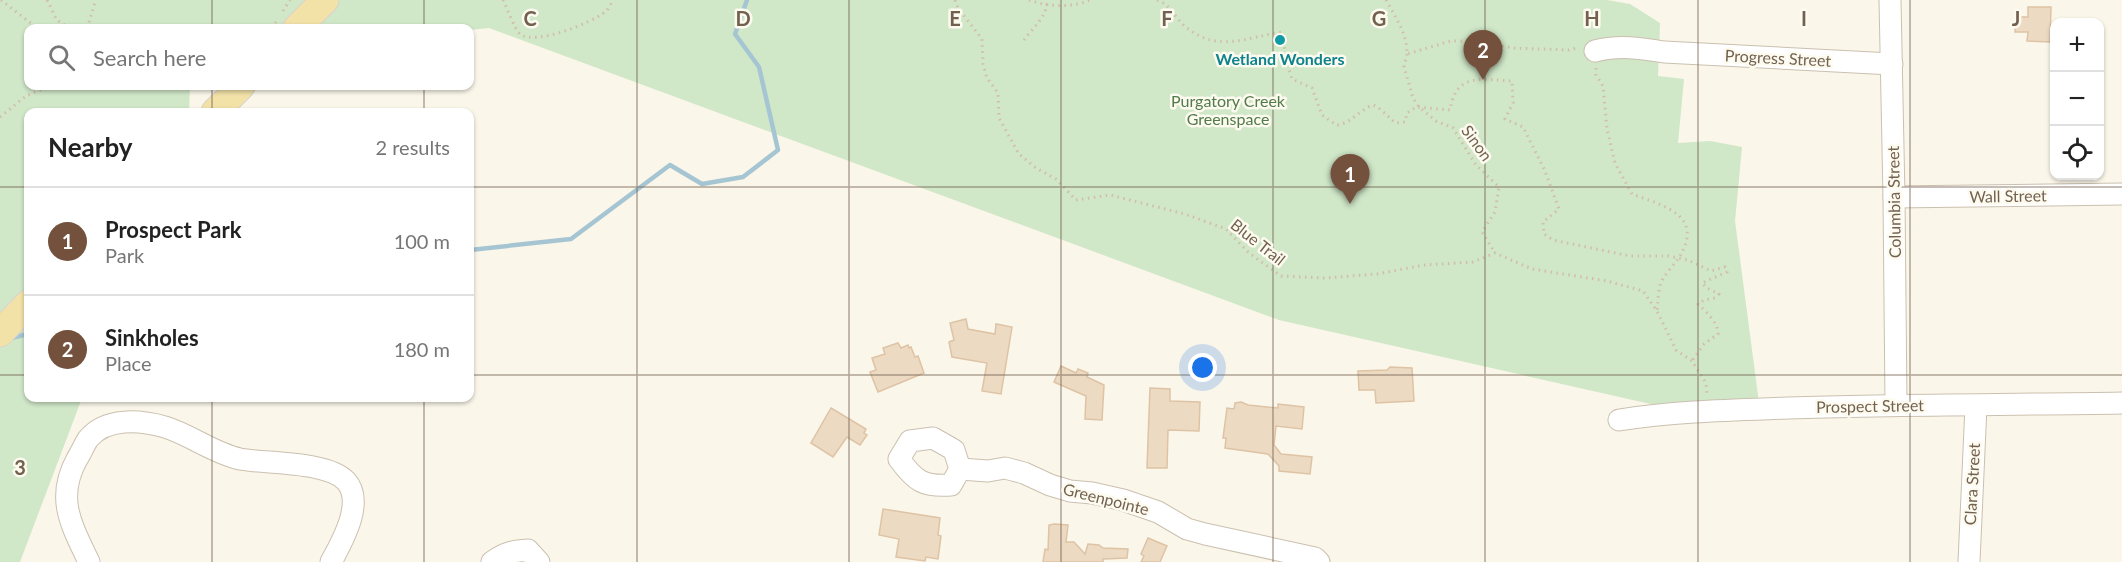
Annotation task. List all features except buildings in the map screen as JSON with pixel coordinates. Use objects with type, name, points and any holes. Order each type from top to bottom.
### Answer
[{"type":"main road","points":[[301,24],[325,0]]},
{"type":"main road","points":[[219,108],[237,90]]},
{"type":"main road","points":[[0,333],[24,308]]},
{"type":"street","name":"Columbia Street","points":[[1890,0],[1896,404]]},
{"type":"street","name":"Progress Street","points":[[1595,51],[1634,47],[1664,51],[1892,64]]},
{"type":"street","name":"Wall Street","points":[[1894,197],[2122,194]]},
{"type":"street","name":"Prospect Street","points":[[1619,420],[1672,413],[1896,404],[1976,406],[2122,403]]},
{"type":"street","name":"Clara Street","points":[[1969,562],[1976,406]]},
{"type":"street","points":[[89,562],[76,537],[67,511],[70,473],[89,438],[107,424],[135,421],[166,427],[204,446],[240,459],[298,464],[337,475],[347,482],[353,500],[352,514],[345,536],[331,562]]},
{"type":"street","name":"Greenpointe","points":[[960,469],[988,471],[1005,468],[1070,491],[1123,500],[1158,512],[1187,529],[1315,558],[1319,562]]},
{"type":"street","points":[[492,562],[501,555],[514,550],[528,549],[539,562]]},
{"type":"path","points":[[1,0],[32,24]]},
{"type":"path","points":[[46,0],[60,24]]},
{"type":"path","points":[[88,24],[96,0]]},
{"type":"path","points":[[503,0],[512,15],[516,29],[521,35],[529,38],[562,32],[596,17],[607,11],[612,0]]},
{"type":"path","name":"Blue Trail","points":[[955,0],[958,8],[982,39],[983,64],[987,78],[998,93],[999,118],[1019,154],[1036,168],[1056,179],[1076,200],[1110,195],[1185,214],[1226,229],[1249,253],[1281,276],[1325,278],[1377,274],[1424,265],[1473,262],[1495,253]]},
{"type":"path","points":[[1029,0],[1048,5],[1082,3],[1090,0]]},
{"type":"path","points":[[1024,40],[1042,18],[1048,5],[1047,0]]},
{"type":"path","points":[[1157,0],[1166,3],[1188,29],[1208,40],[1220,43],[1235,42],[1282,32],[1292,79],[1312,88],[1322,115],[1336,125],[1346,123],[1356,113],[1373,105],[1382,109],[1396,123],[1405,122],[1407,113],[1416,107],[1450,110],[1456,92],[1462,85],[1477,79],[1512,81],[1513,103],[1505,119],[1523,127],[1545,171],[1559,209],[1543,222],[1544,234],[1553,240],[1630,256],[1668,256],[1688,260],[1711,271],[1725,267],[1727,272],[1702,283],[1719,294],[1715,298],[1698,304],[1714,322],[1718,328],[1718,334],[1704,344],[1692,361]]},
{"type":"path","points":[[1386,0],[1397,17],[1407,41],[1404,67],[1413,98],[1419,107]]},
{"type":"path","points":[[1407,54],[1451,41],[1474,41],[1514,48],[1568,50],[1585,47],[1595,51],[1596,75],[1603,87],[1607,129],[1615,163],[1632,194],[1672,208],[1681,218],[1688,234],[1685,247],[1660,284],[1657,311]]},
{"type":"path","points":[[0,117],[26,96],[40,90]]},
{"type":"path","name":"Sinon","points":[[1419,107],[1436,121],[1454,128],[1476,165],[1499,187],[1495,212],[1482,232],[1495,253]]},
{"type":"path","points":[[1495,253],[1532,270],[1607,281],[1643,291],[1657,311],[1676,350],[1692,361],[1706,383],[1708,411]]},
{"type":"green space","name":"Purgatory Creek Greenspace","points":[[0,0],[1607,0],[1630,4],[1660,23],[1658,76],[1684,79],[1678,143],[1710,141],[1742,147],[1735,221],[1759,403],[1655,405],[1279,320],[489,28],[474,30],[474,24],[24,24],[24,90],[190,90],[189,108],[24,108],[24,402],[80,402],[20,562],[0,562]]},
{"type":"waterway","points":[[474,250],[571,239],[670,165],[702,184],[743,177],[778,150],[759,67],[735,34],[747,0]]},
{"type":"waterway","points":[[11,338],[24,335]]},
{"type":"place","name":"Wetland Wonders","points":[[1280,40]]},
{"type":"place","name":"Sinkholes","points":[[1483,80]]},
{"type":"place","name":"Prospect Park","points":[[1350,204]]}]
